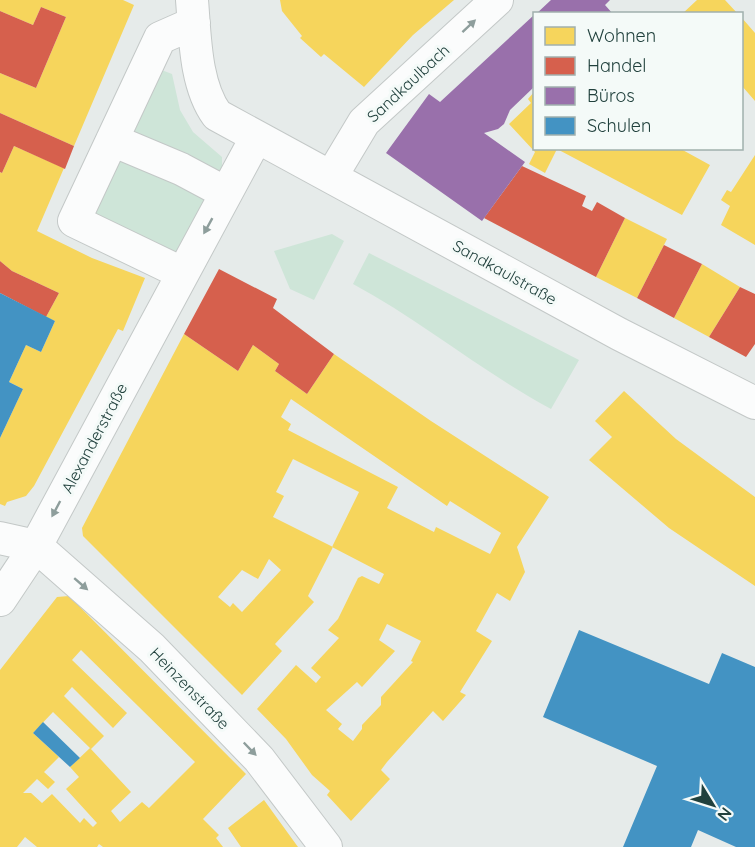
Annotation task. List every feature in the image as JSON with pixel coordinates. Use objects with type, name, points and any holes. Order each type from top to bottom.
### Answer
[{"type":"street","name":"Sandkaulbach","points":[[331,177],[364,122],[497,0]]},
{"type":"street","points":[[182,273],[74,221],[160,38],[193,11],[209,104],[217,115],[256,138]]},
{"type":"street","name":"Sandkaulstraße","points":[[256,138],[608,328],[755,403]]},
{"type":"street","name":"Alexanderstraße","points":[[0,600],[36,546],[256,138]]},
{"type":"street","points":[[112,140],[181,169],[226,193]]},
{"type":"street","points":[[0,538],[36,546]]},
{"type":"street","name":"Heinzenstraße","points":[[36,546],[152,648],[259,759],[326,847]]},
{"type":"green space","points":[[159,69],[172,74],[180,110],[193,132],[222,157],[222,171],[177,258],[91,215]]},
{"type":"green space","points":[[332,234],[344,241],[314,300],[290,289],[274,251]]},
{"type":"green space","points":[[369,253],[579,360],[551,409],[353,284]]},
{"type":"building: Wohnen","points":[[0,0],[123,0],[134,5],[74,146],[0,113],[0,73],[36,88],[66,17],[41,7],[33,25],[0,11]]},
{"type":"building: Wohnen","points":[[280,0],[454,0],[413,35],[364,87],[324,54],[321,57],[300,38],[302,36],[282,11]]},
{"type":"building: Wohnen","points":[[697,0],[725,0],[736,12],[684,12]]},
{"type":"building: Wohnen","points":[[743,19],[755,33],[755,101],[743,87]]},
{"type":"building: Wohnen","points":[[533,93],[533,150],[509,124],[531,103],[528,99]]},
{"type":"building: Wohnen","points":[[14,146],[64,168],[37,231],[92,258],[145,278],[123,331],[118,329],[34,486],[26,496],[7,502],[5,506],[0,504],[0,438],[23,389],[9,382],[26,345],[41,352],[55,321],[46,317],[59,293],[12,271],[0,261],[0,172],[2,173]]},
{"type":"building: Wohnen","points":[[533,150],[556,150],[545,173],[529,164],[535,152]]},
{"type":"building: Wohnen","points":[[559,150],[683,150],[710,165],[682,215]]},
{"type":"building: Wohnen","points":[[755,155],[755,245],[721,225],[730,206],[721,200],[727,190],[731,192]]},
{"type":"building: Wohnen","points":[[625,218],[667,239],[637,298],[596,277]]},
{"type":"building: Wohnen","points":[[702,264],[740,287],[709,337],[674,318]]},
{"type":"building: Wohnen","points":[[184,334],[238,371],[253,345],[279,364],[275,371],[307,394],[334,354],[431,421],[549,497],[517,547],[525,572],[510,601],[497,593],[476,631],[492,641],[460,692],[466,695],[443,721],[433,711],[381,770],[390,779],[351,821],[327,795],[330,791],[312,775],[286,739],[257,709],[296,665],[316,683],[321,677],[311,668],[339,638],[328,630],[338,619],[358,578],[362,576],[379,584],[384,574],[333,547],[308,596],[314,602],[275,644],[282,651],[242,695],[83,536],[82,528]],"holes":[[[291,399],[447,506],[450,501],[501,533],[490,554],[436,527],[434,532],[387,508],[398,487],[288,430],[291,424],[281,417]],[[293,459],[359,492],[332,547],[273,517],[284,496],[276,492]],[[269,559],[281,570],[242,612],[233,603],[230,607],[218,597],[242,570],[258,579]],[[387,624],[421,641],[411,661],[413,662],[381,697],[381,705],[362,725],[362,729],[353,741],[338,729],[342,724],[326,710],[357,682],[362,687],[395,651],[379,640]]]},
{"type":"building: Wohnen","points":[[624,391],[676,439],[755,497],[755,586],[669,528],[589,460],[612,437],[595,421]]},
{"type":"building: Wohnen","points":[[69,596],[246,774],[203,819],[219,835],[216,838],[223,847],[103,847],[99,844],[97,847],[37,847],[25,837],[17,847],[0,847],[0,670],[57,597]],"holes":[[[81,650],[195,762],[149,808],[142,802],[120,822],[111,811],[131,792],[91,749],[104,736],[64,696],[72,687],[113,728],[127,713],[72,660]],[[53,712],[90,748],[70,767],[79,777],[66,789],[97,823],[93,827],[84,818],[80,823],[52,794],[42,803],[31,793],[23,793],[37,779],[48,789],[55,782],[44,772],[59,757],[33,733]]]},
{"type":"building: Wohnen","points":[[264,800],[298,847],[241,847],[228,828]]},
{"type":"building: Handel","points":[[41,7],[66,17],[36,88],[0,73],[0,11],[33,25]]},
{"type":"building: Handel","points":[[0,113],[74,146],[65,169],[14,146],[2,173],[0,172]]},
{"type":"building: Handel","points":[[522,166],[586,196],[582,206],[592,211],[597,202],[625,218],[596,277],[484,218]]},
{"type":"building: Handel","points":[[664,245],[702,264],[674,318],[637,298]]},
{"type":"building: Handel","points":[[0,261],[12,271],[59,293],[46,317],[0,293]]},
{"type":"building: Handel","points":[[219,269],[277,299],[273,308],[334,354],[307,394],[275,371],[279,364],[253,345],[238,371],[184,334]]},
{"type":"building: Handel","points":[[740,287],[755,294],[755,344],[746,357],[709,337]]},
{"type":"building: Büros","points":[[551,0],[610,0],[605,5],[611,12],[538,12]]},
{"type":"building: Büros","points":[[533,16],[533,88],[510,110],[504,124],[498,129],[484,133],[525,162],[482,221],[386,153],[429,94],[440,102]]},
{"type":"building: Schulen","points":[[0,293],[55,321],[41,352],[26,345],[9,382],[23,389],[0,438]]},
{"type":"building: Schulen","points":[[579,630],[709,684],[722,653],[755,667],[755,847],[736,847],[698,830],[691,847],[623,847],[657,766],[543,717]]},
{"type":"building: Schulen","points":[[43,722],[80,758],[70,767],[33,733]]}]
